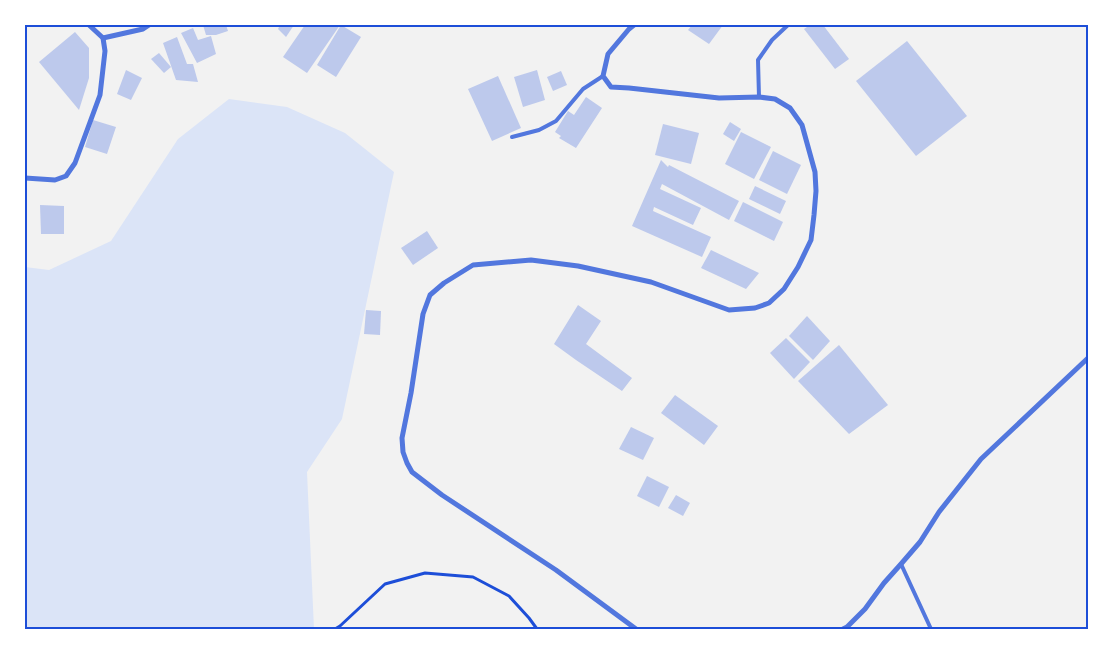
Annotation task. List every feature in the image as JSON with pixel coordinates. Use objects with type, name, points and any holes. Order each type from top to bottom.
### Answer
[{"type":"street","points":[[25,178],[55,180],[66,176],[75,163],[100,95],[105,51],[103,38],[89,25]]},
{"type":"street","points":[[103,38],[149,25]]},
{"type":"street","points":[[634,25],[608,54],[603,76],[611,87],[719,98],[759,97],[775,99],[790,108],[802,125],[815,172],[816,191],[810,240],[798,267],[784,289],[769,303],[755,308],[729,310],[651,282],[578,266],[531,260],[473,265],[444,283],[430,295],[423,314],[411,394],[402,438],[403,452],[412,472],[442,495],[556,570],[636,629]]},
{"type":"street","points":[[844,629],[865,609],[884,583],[920,542],[945,505],[981,459],[1088,358]]},
{"type":"lane","points":[[759,97],[758,60],[772,40],[788,25]]},
{"type":"lane","points":[[512,137],[539,130],[556,121],[583,89],[603,76]]},
{"type":"lane","points":[[901,564],[931,629]]},
{"type":"path","points":[[335,629],[385,584],[426,573],[472,577],[509,596],[529,618],[536,629]]},
{"type":"shaded area","points":[[229,99],[287,107],[345,133],[394,172],[342,419],[307,472],[314,629],[25,629],[25,267],[49,270],[111,241],[178,139]]},
{"type":"building","points":[[203,25],[226,25],[228,31],[216,35],[206,35]]},
{"type":"building","points":[[280,25],[294,25],[286,37],[278,29]]},
{"type":"building","points":[[305,25],[340,25],[307,73],[283,57]]},
{"type":"building","points":[[341,25],[361,37],[336,77],[317,65]]},
{"type":"building","points":[[692,25],[723,25],[709,44],[688,30]]},
{"type":"building","points":[[810,25],[823,25],[849,59],[835,69],[804,29]]},
{"type":"building","points":[[193,28],[198,40],[211,36],[216,54],[197,63],[181,33]]},
{"type":"building","points":[[75,32],[89,48],[89,78],[79,110],[39,62]]},
{"type":"building","points":[[177,37],[187,64],[193,64],[198,82],[176,80],[163,43]]},
{"type":"building","points":[[907,41],[967,116],[916,156],[856,81]]},
{"type":"building","points":[[159,53],[171,67],[164,73],[151,59]]},
{"type":"building","points":[[126,70],[142,78],[131,100],[117,94]]},
{"type":"building","points":[[537,70],[545,100],[523,107],[514,77]]},
{"type":"building","points":[[561,71],[567,85],[553,91],[547,77]]},
{"type":"building","points":[[498,76],[521,128],[492,141],[468,89]]},
{"type":"building","points":[[586,97],[602,108],[576,148],[559,138],[561,136],[555,132],[568,111],[574,115]]},
{"type":"building","points":[[93,120],[116,127],[107,154],[85,147]]},
{"type":"building","points":[[730,122],[741,129],[734,141],[723,134]]},
{"type":"building","points":[[663,124],[699,133],[691,164],[655,155]]},
{"type":"building","points":[[741,132],[771,147],[754,179],[725,164]]},
{"type":"building","points":[[773,151],[801,165],[787,194],[759,180]]},
{"type":"building","points":[[661,160],[668,167],[669,165],[739,201],[729,220],[662,184],[660,189],[701,208],[693,225],[654,207],[653,211],[711,237],[702,257],[632,226]]},
{"type":"building","points":[[755,186],[786,201],[780,214],[749,199]]},
{"type":"building","points":[[743,202],[783,222],[774,241],[734,221]]},
{"type":"building","points":[[40,205],[64,206],[64,234],[41,234]]},
{"type":"building","points":[[427,231],[438,248],[413,265],[401,248]]},
{"type":"building","points":[[711,250],[759,273],[746,289],[701,268]]},
{"type":"building","points":[[578,305],[601,321],[586,344],[632,378],[622,391],[554,344]]},
{"type":"building","points":[[366,310],[381,311],[380,335],[364,334]]},
{"type":"building","points":[[807,316],[830,341],[813,360],[789,336]]},
{"type":"building","points":[[786,338],[810,362],[794,379],[770,353]]},
{"type":"building","points":[[839,345],[888,405],[849,434],[798,381]]},
{"type":"building","points":[[675,395],[718,426],[704,445],[661,413]]},
{"type":"building","points":[[631,427],[654,438],[643,460],[619,449]]},
{"type":"building","points":[[647,476],[669,487],[659,507],[637,496]]},
{"type":"building","points":[[676,495],[690,503],[683,516],[668,508]]}]
